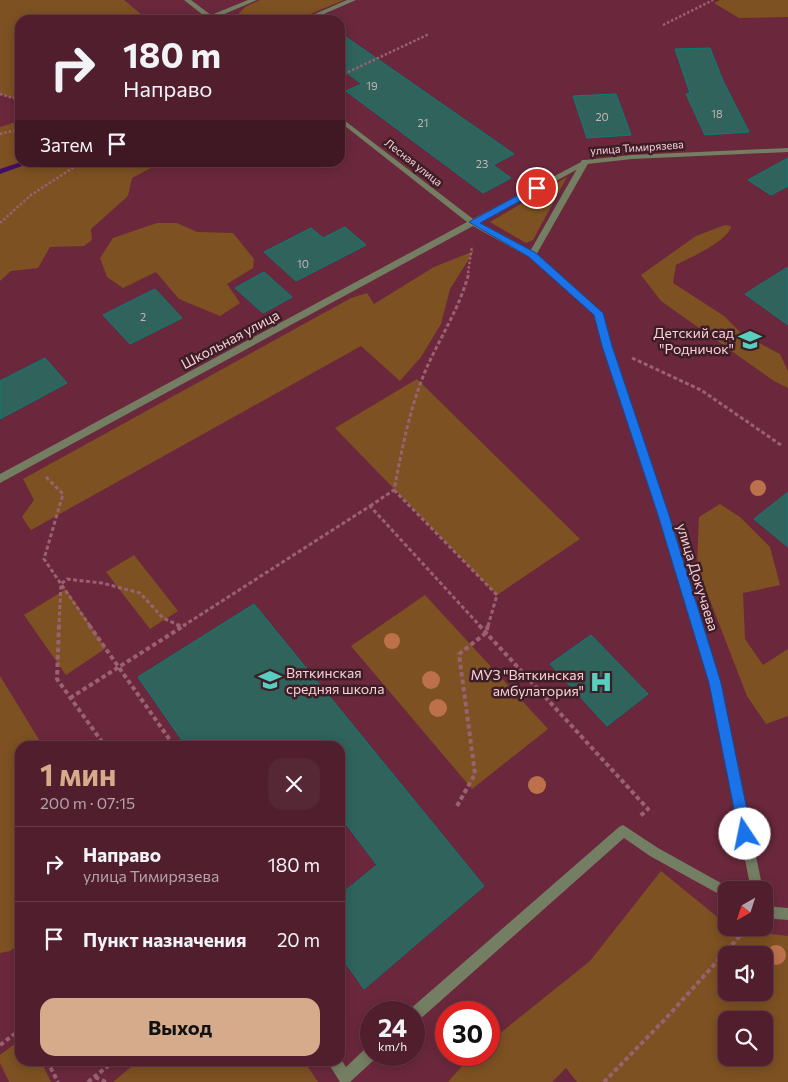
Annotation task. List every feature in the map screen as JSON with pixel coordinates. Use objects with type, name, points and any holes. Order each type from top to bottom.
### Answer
[{"type":"street","points":[[187,0],[207,15]]},
{"type":"street","points":[[221,15],[254,0]]},
{"type":"street","points":[[316,15],[352,0]]},
{"type":"street","name":"Лесная улица","points":[[345,123],[473,222]]},
{"type":"street","name":"улица Тимирязева","points":[[473,222],[585,162],[632,157],[788,150]]},
{"type":"street","points":[[532,255],[585,162]]},
{"type":"street","name":"улица Докучаева","points":[[473,222],[532,255],[598,313],[607,346],[664,515],[715,683],[755,881]]},
{"type":"street","name":"Школьная улица","points":[[0,479],[473,222]]},
{"type":"street","points":[[425,1005],[623,831],[654,852],[718,888]]},
{"type":"street","points":[[773,913],[788,914]]},
{"type":"street","points":[[337,1066],[345,1077],[360,1063]]},
{"type":"path","points":[[663,25],[713,0]]},
{"type":"path","points":[[345,74],[429,34]]},
{"type":"path","points":[[0,94],[15,98]]},
{"type":"path","points":[[0,134],[15,130]]},
{"type":"path","points":[[0,223],[31,195],[74,167]]},
{"type":"path","points":[[70,698],[394,490],[404,436],[426,369],[465,288],[470,266],[473,222]]},
{"type":"path","points":[[607,346],[701,390],[781,446]]},
{"type":"path","points":[[31,462],[63,494],[44,559],[170,741]]},
{"type":"path","points":[[394,490],[496,595],[486,633],[459,654],[475,774],[457,806]]},
{"type":"path","points":[[370,506],[648,808],[623,831]]},
{"type":"path","points":[[101,741],[57,679],[61,584],[67,578],[102,582],[140,593],[163,618],[181,627]]},
{"type":"path","points":[[604,1082],[668,1016],[740,936]]},
{"type":"path","points":[[0,1045],[15,1034]]},
{"type":"path","points":[[50,1066],[58,1082]]},
{"type":"path","points":[[88,1082],[108,1066]]},
{"type":"path","points":[[94,1077],[106,1082]]},
{"type":"shaded area","points":[[0,0],[124,0],[142,15],[15,15],[15,98],[0,94]]},
{"type":"shaded area","points":[[260,0],[344,0],[308,15],[238,15],[245,7]]},
{"type":"shaded area","points":[[720,0],[788,0],[788,17],[739,18],[714,3]]},
{"type":"shaded area","points":[[15,122],[15,167],[153,167],[132,178],[128,196],[91,229],[92,240],[84,246],[50,247],[38,268],[11,271],[0,281],[0,127]]},
{"type":"shaded area","points":[[567,177],[533,240],[526,243],[490,222]]},
{"type":"shaded area","points":[[157,223],[177,223],[197,232],[233,233],[254,259],[253,268],[227,284],[240,303],[220,316],[179,299],[156,272],[123,288],[107,277],[100,258],[113,238]]},
{"type":"shaded area","points":[[725,225],[731,226],[729,232],[716,243],[676,265],[673,283],[724,316],[742,334],[780,354],[788,371],[788,388],[774,381],[661,301],[641,275],[696,236]]},
{"type":"shaded area","points":[[474,251],[450,289],[441,324],[421,357],[400,381],[361,346],[31,530],[22,517],[34,500],[23,479],[351,298],[367,293],[374,304],[434,267]]},
{"type":"shaded area","points":[[417,379],[580,539],[497,595],[335,428]]},
{"type":"shaded area","points":[[720,504],[740,517],[770,547],[780,585],[743,593],[745,639],[763,665],[788,649],[788,716],[766,724],[747,696],[697,567],[699,517]]},
{"type":"shaded area","points":[[134,555],[178,611],[150,629],[106,572]]},
{"type":"shaded area","points":[[66,589],[106,648],[66,675],[24,615]]},
{"type":"shaded area","points":[[425,595],[548,729],[472,789],[351,646]]},
{"type":"shaded area","points":[[0,676],[40,741],[15,741],[15,948],[10,951],[0,953]]},
{"type":"shaded area","points":[[661,871],[718,917],[718,936],[773,936],[773,934],[788,936],[788,1082],[577,1082],[566,1068],[552,1082],[448,1082],[462,1066],[500,1066],[500,1033],[590,961]]},
{"type":"shaded area","points":[[15,1044],[15,1066],[43,1066],[51,1082],[9,1082],[0,1063],[0,1055]]},
{"type":"shaded area","points":[[132,1066],[307,1066],[318,1082],[113,1082]]},
{"type":"building","points":[[345,36],[514,154],[493,165],[511,178],[483,193],[346,91],[362,84],[345,72]]},
{"type":"building","points":[[710,48],[723,81],[749,132],[705,135],[686,94],[690,93],[675,49]]},
{"type":"building","points":[[616,94],[631,135],[587,138],[573,96]]},
{"type":"building","points":[[788,158],[788,186],[771,195],[748,180]]},
{"type":"building","points":[[345,227],[366,245],[296,281],[264,252],[311,228],[323,238]]},
{"type":"building","points":[[788,267],[788,325],[745,294]]},
{"type":"building","points":[[264,272],[292,297],[263,313],[235,288]]},
{"type":"building","points":[[155,289],[182,318],[130,344],[103,315]]},
{"type":"building","points":[[45,358],[67,383],[0,419],[0,381]]},
{"type":"building","points":[[788,492],[788,547],[754,519]]},
{"type":"building","points":[[254,604],[484,886],[364,989],[345,962],[345,891],[377,865],[345,823],[345,741],[183,741],[138,677]]},
{"type":"building","points":[[591,635],[648,694],[607,726],[550,664]]},
{"type":"waterway","points":[[0,172],[15,167]]},
{"type":"place","name":"Детский сад \"Родничок\"","points":[[750,340]]},
{"type":"place","name":"Вяткинская средняя школа","points":[[270,680]]},
{"type":"place","name":"МУЗ \"Вяткинская амбулатория\"","points":[[601,682]]},
{"type":"route","points":[[537,188],[473,222],[532,255],[598,313],[607,346],[664,515],[715,683],[745,834]]}]
